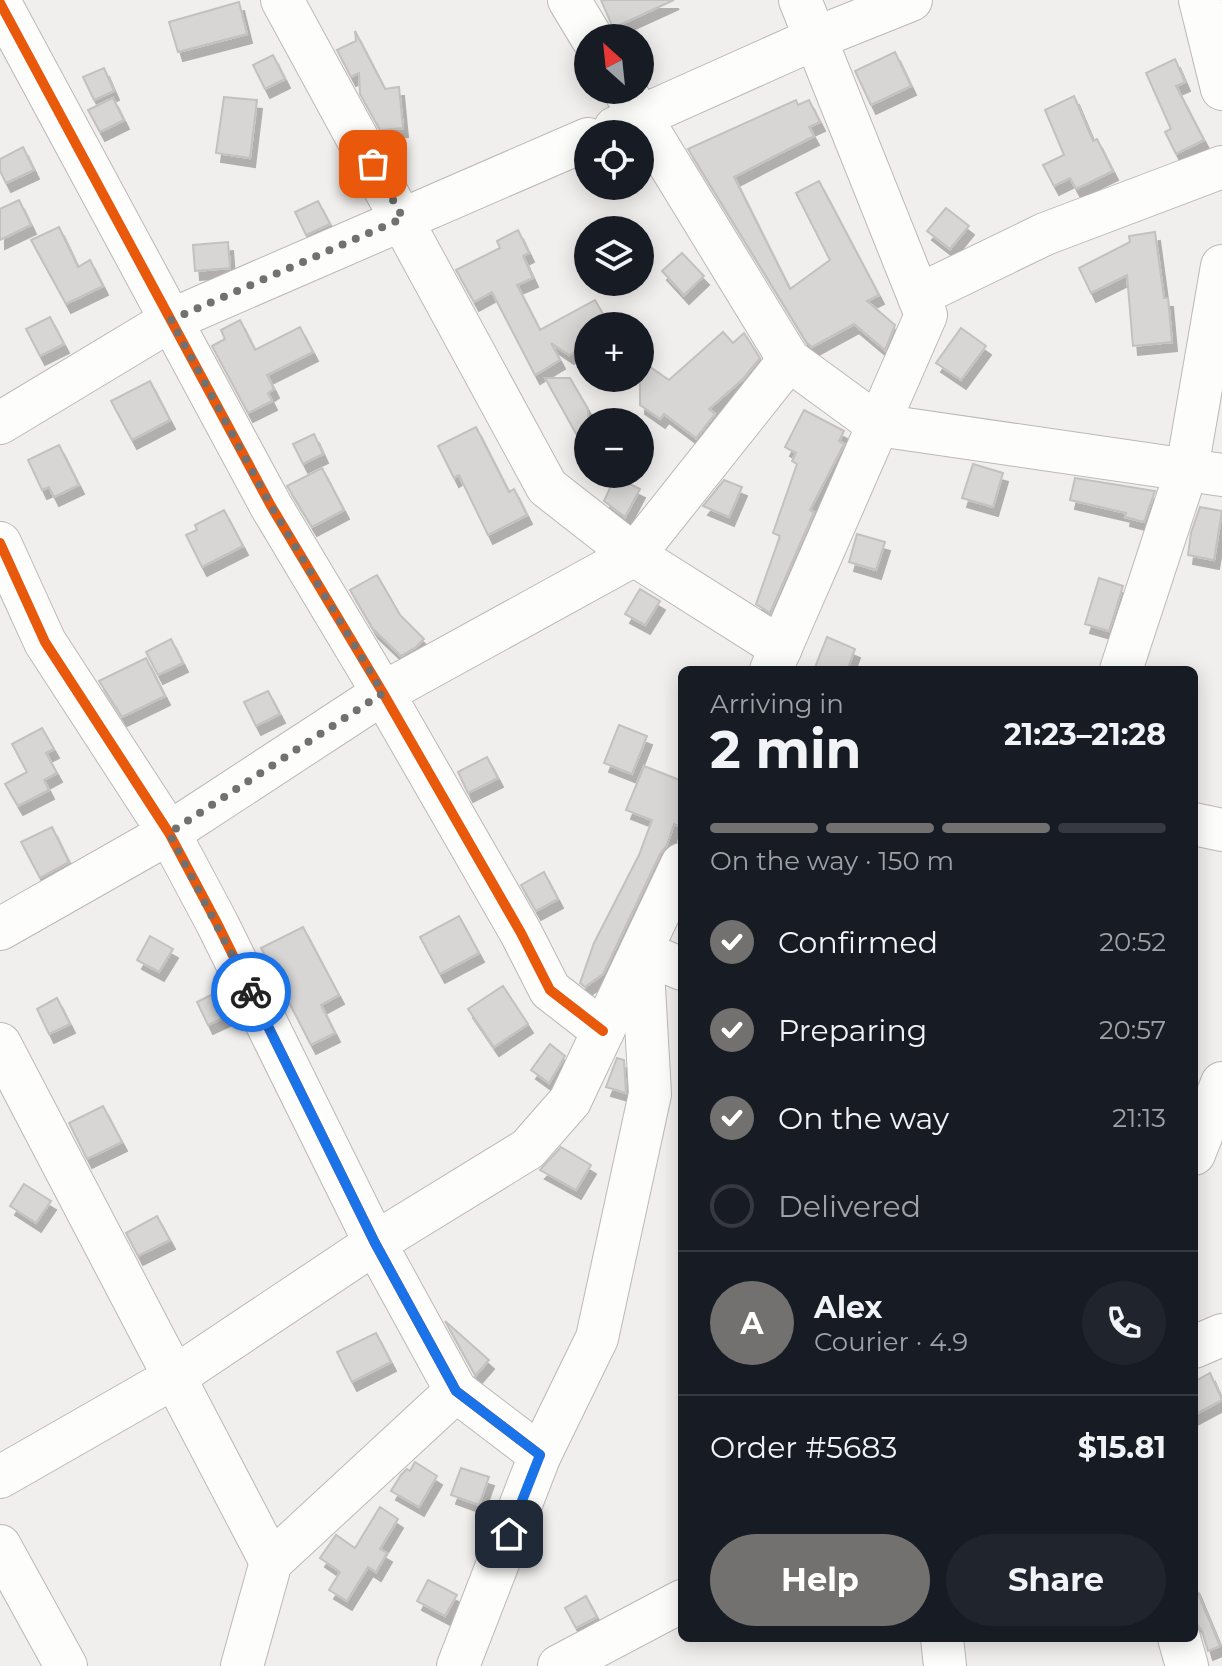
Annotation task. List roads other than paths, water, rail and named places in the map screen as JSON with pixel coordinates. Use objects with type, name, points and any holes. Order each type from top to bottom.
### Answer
[{"type":"street","points":[[282,0],[547,487],[776,659],[926,315],[800,0]]},
{"type":"street","points":[[569,0],[584,24]]},
{"type":"street","points":[[654,95],[816,38],[911,0]]},
{"type":"street","points":[[1200,0],[1222,89]]},
{"type":"street","points":[[0,3],[271,506],[383,693],[521,933],[550,990],[603,1031]]},
{"type":"street","points":[[614,120],[631,104]]},
{"type":"street","points":[[633,104],[789,360],[878,425],[1205,472]]},
{"type":"street","points":[[0,423],[171,320],[574,145]]},
{"type":"street","points":[[919,295],[1045,234],[1222,167]]},
{"type":"street","points":[[1123,666],[1205,472],[1222,266]]},
{"type":"street","points":[[0,929],[169,833],[383,693],[634,555],[789,360]]},
{"type":"street","points":[[0,543],[45,642],[169,833],[217,923],[375,1243],[456,1391],[540,1455]]},
{"type":"street","points":[[1198,825],[1222,830]]},
{"type":"street","points":[[0,1477],[173,1378],[375,1243],[528,1149],[570,1101],[678,873]]},
{"type":"street","points":[[642,952],[678,967]]},
{"type":"street","points":[[458,1666],[540,1455],[597,1338],[650,1094],[642,952]]},
{"type":"street","points":[[0,1044],[271,1562]]},
{"type":"street","points":[[1198,1144],[1222,1083]]},
{"type":"street","points":[[1198,1345],[1222,1335]]},
{"type":"street","points":[[242,1666],[271,1562],[456,1391]]},
{"type":"street","points":[[0,1546],[66,1666]]},
{"type":"street","points":[[559,1666],[678,1603]]},
{"type":"street","points":[[942,1642],[945,1666]]},
{"type":"street","points":[[1180,1642],[1187,1666]]}]
